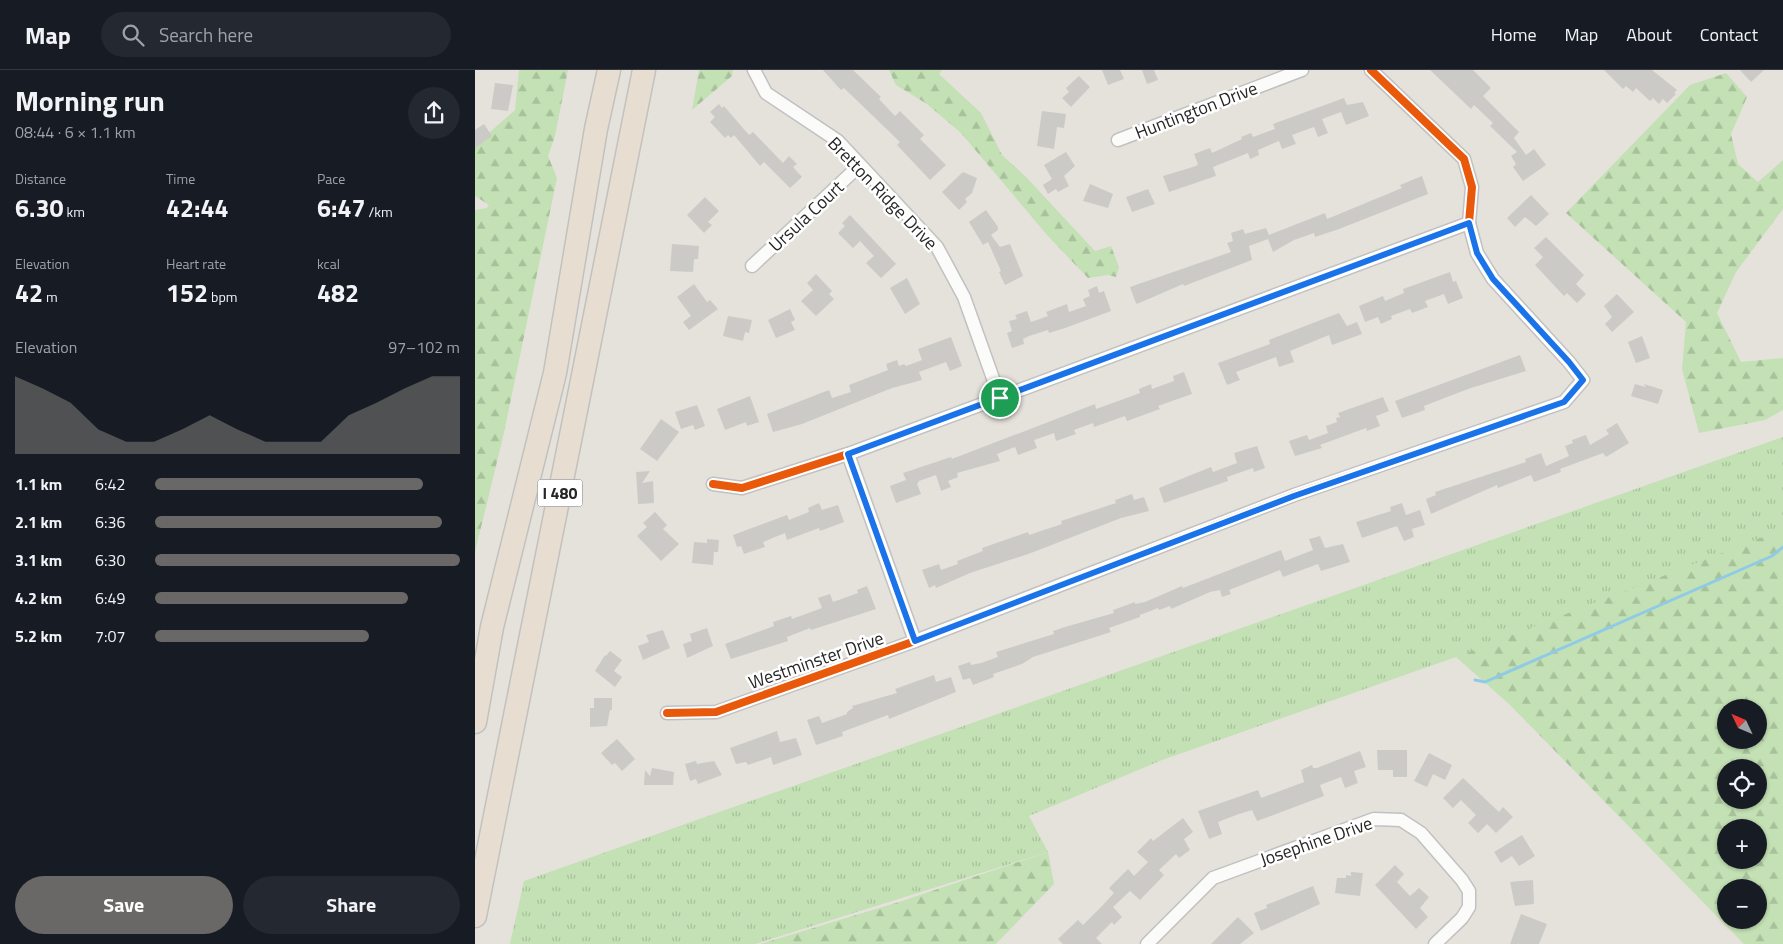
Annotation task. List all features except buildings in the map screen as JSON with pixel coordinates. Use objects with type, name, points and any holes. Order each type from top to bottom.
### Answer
[{"type":"highway","name":"I 480","points":[[475,722],[492,626],[555,373],[596,129],[609,70]]},
{"type":"highway","name":"I 480","points":[[475,916],[644,70]]},
{"type":"street","name":"Bretton Ridge Drive","points":[[754,70],[766,93],[838,141],[859,166],[937,247],[964,297],[1000,398]]},
{"type":"street","name":"Huntington Drive","points":[[1118,140],[1302,70]]},
{"type":"street","points":[[713,484],[742,488],[848,454],[1469,223],[1472,187],[1464,159],[1371,70]]},
{"type":"street","name":"Ursula Court","points":[[752,266],[859,166]]},
{"type":"street","name":"Westminster Drive","points":[[667,713],[716,712],[915,641],[1294,496],[1564,402],[1583,380],[1569,362],[1493,279],[1477,253],[1469,223]]},
{"type":"street","points":[[848,454],[915,641]]},
{"type":"street","name":"Josephine Drive","points":[[1147,944],[1213,878],[1374,819],[1401,820],[1421,833],[1462,880],[1469,891],[1469,907],[1435,944]]},
{"type":"green space","points":[[519,70],[568,70],[555,136],[548,156],[557,178],[503,437],[475,552],[475,210],[487,208],[489,205],[475,196],[475,145],[515,110]]},
{"type":"green space","points":[[699,70],[733,70],[732,76],[692,110]]},
{"type":"green space","points":[[889,70],[942,70],[939,74],[981,113],[1002,155],[1025,176],[1095,251],[1111,246],[1119,267],[1116,277],[1108,275],[1088,278],[1047,235],[961,133],[927,104],[896,85]]},
{"type":"green space","points":[[1726,73],[1747,97],[1731,134],[1738,164],[1758,182],[1783,160],[1783,209],[1736,272],[1717,313],[1741,362],[1783,358],[1783,410],[1765,420],[1699,433],[1682,369],[1686,322],[1566,213],[1690,85]]},
{"type":"green space","points":[[1783,437],[1783,529],[1559,621],[1162,760],[1029,816],[1048,852],[755,944],[510,944],[524,881]]},
{"type":"green space","points":[[1783,529],[1783,944],[1744,944],[1729,929],[1767,929],[1767,879],[1717,879],[1717,916],[1509,704],[1456,657]]},
{"type":"green space","points":[[1048,852],[1054,884],[996,944],[760,944],[899,902]]},
{"type":"waterway","points":[[1475,680],[1485,682],[1772,556],[1783,547]]},
{"type":"cycle path","points":[[667,713],[716,712],[915,641],[1294,495],[1564,402],[1583,380],[1569,362],[1493,279],[1477,253],[1469,223],[1472,187],[1464,159],[1371,70]]},
{"type":"cycle path","points":[[713,484],[742,488],[848,454],[1469,223]]},
{"type":"route","points":[[1469,223],[1477,253],[1493,279],[1569,362],[1583,380],[1564,402],[1294,496],[915,641],[848,454],[1000,398],[1469,223]]}]
